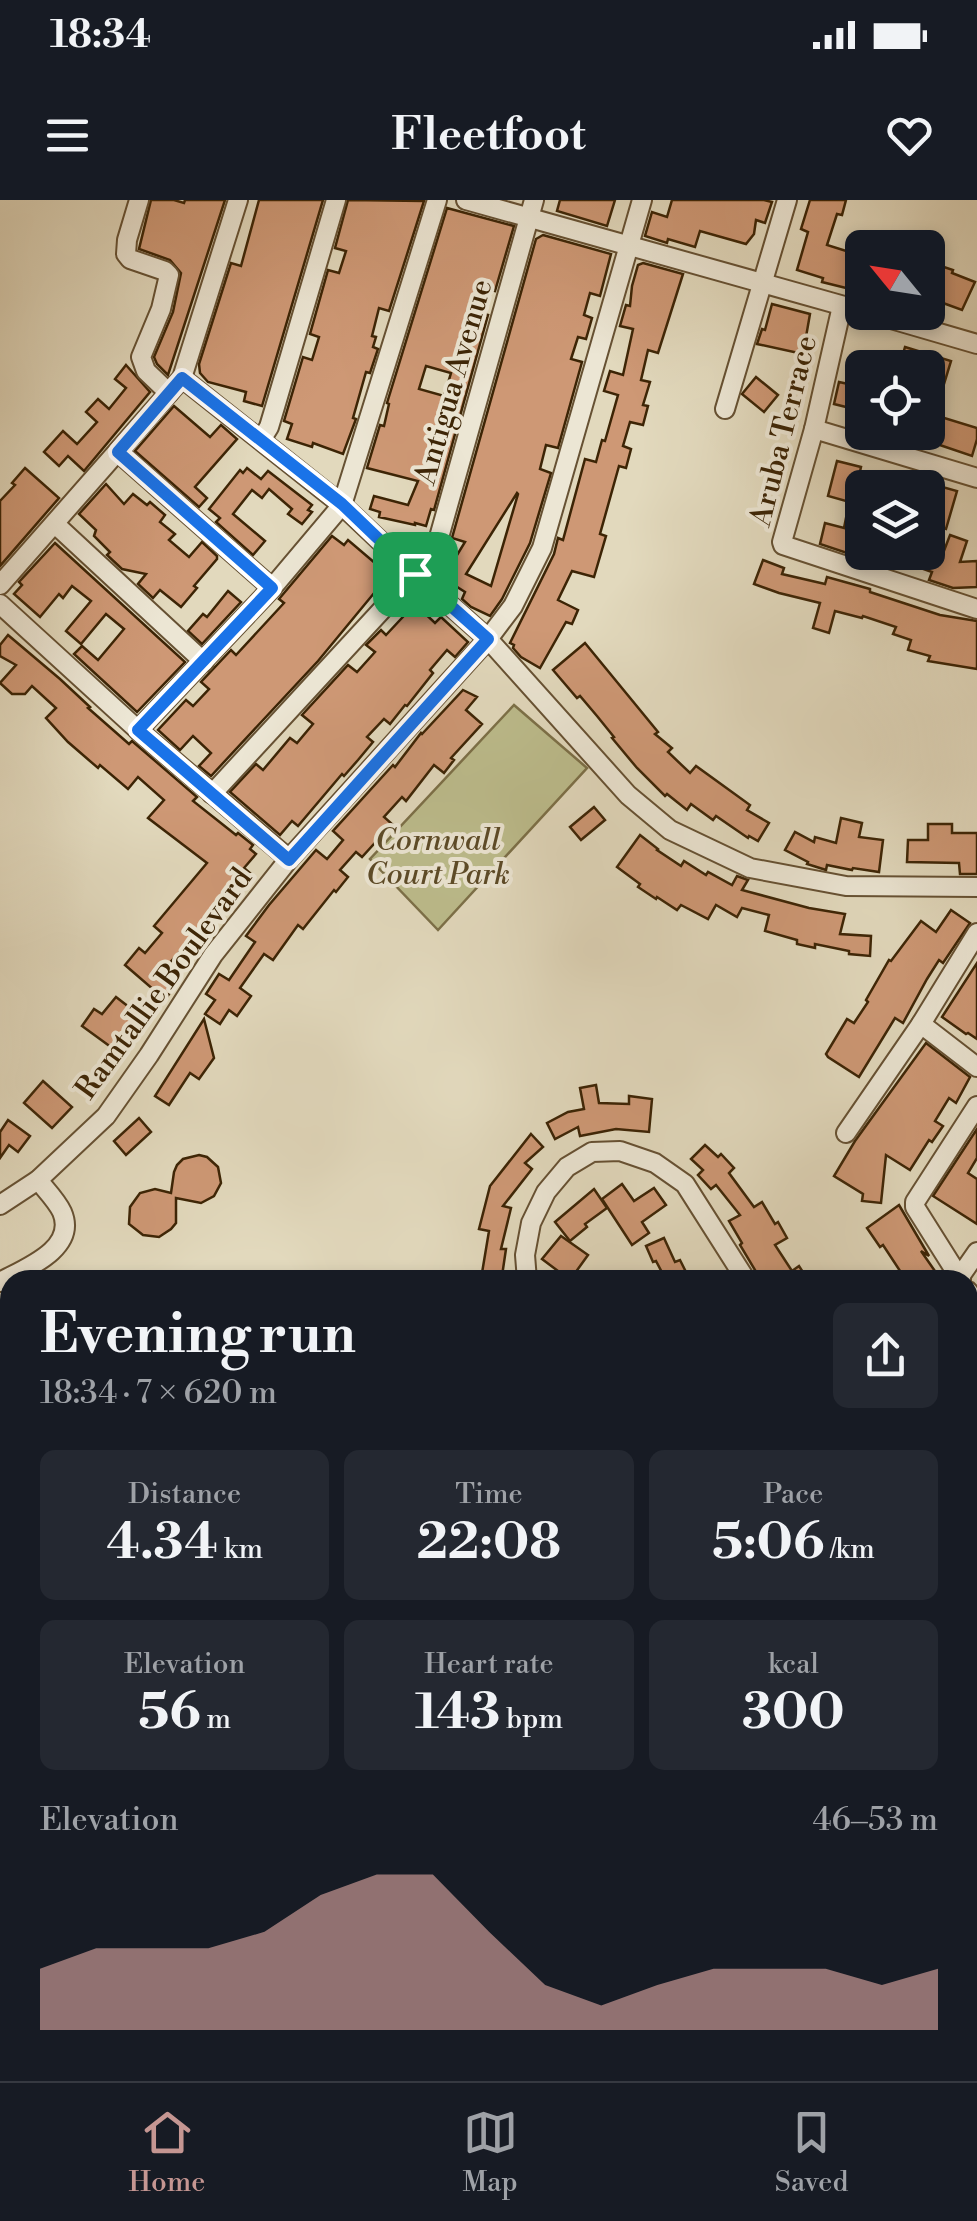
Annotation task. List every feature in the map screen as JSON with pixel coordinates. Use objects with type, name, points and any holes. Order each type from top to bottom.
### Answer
[{"type":"street","points":[[139,200],[126,254],[169,275],[143,349],[142,364],[146,371],[262,440],[342,504],[488,639],[628,794],[670,830],[750,868],[846,886],[977,887]]},
{"type":"street","points":[[0,585],[175,386],[238,200]]},
{"type":"street","points":[[262,440],[336,200]]},
{"type":"street","points":[[138,730],[272,588],[342,504],[437,200]]},
{"type":"street","points":[[466,200],[531,209],[629,246],[845,307]]},
{"type":"street","name":"Ramtallie Boulevard","points":[[0,1205],[38,1180],[106,1116],[213,955],[289,860],[488,639],[513,606],[542,548],[642,200]]},
{"type":"street","points":[[724,409],[786,200]]},
{"type":"street","name":"Antigua Avenue","points":[[212,794],[436,548],[531,209]]},
{"type":"street","name":"Aruba Terrace","points":[[842,306],[814,429],[782,542],[977,609]]},
{"type":"street","points":[[928,330],[977,344]]},
{"type":"street","points":[[814,429],[977,478]]},
{"type":"street","points":[[118,452],[272,588]]},
{"type":"street","points":[[55,524],[204,662]]},
{"type":"street","points":[[0,604],[289,860]]},
{"type":"street","points":[[846,1132],[921,1024],[977,933]]},
{"type":"street","points":[[921,1024],[977,1067]]},
{"type":"street","points":[[955,1270],[915,1202],[977,1106]]},
{"type":"street","points":[[526,1270],[531,1223],[546,1192],[568,1167],[592,1152],[620,1150],[655,1163],[685,1184],[740,1270]]},
{"type":"street","points":[[22,1270],[44,1258],[61,1242],[65,1224],[61,1210],[38,1180]]},
{"type":"green space","name":"Cornwall Court Park","points":[[514,705],[587,768],[438,930],[370,859]]},
{"type":"building","points":[[151,200],[225,200],[168,375],[154,357],[173,312],[181,273],[170,260],[139,249]]},
{"type":"building","points":[[259,200],[323,200],[262,406],[244,401],[246,392],[208,382],[200,373],[199,364],[231,263],[241,266]]},
{"type":"building","points":[[348,200],[424,201],[389,311],[379,308],[372,336],[376,337],[373,347],[378,349],[370,373],[366,372],[353,418],[356,419],[343,454],[287,439],[292,424],[284,421],[303,357],[312,360],[319,337],[310,334],[328,270],[339,273],[346,251],[335,248]]},
{"type":"building","points":[[560,200],[615,200],[607,226],[557,211]]},
{"type":"building","points":[[672,200],[772,202],[765,223],[756,220],[754,234],[746,244],[700,231],[695,247],[645,236],[652,212],[667,217]]},
{"type":"building","points":[[810,200],[846,200],[827,245],[845,251],[845,288],[797,270],[808,232],[801,229]]},
{"type":"building","points":[[447,208],[514,226],[495,291],[490,290],[483,314],[488,315],[434,510],[431,509],[426,526],[379,517],[380,512],[370,509],[374,496],[408,505],[418,481],[367,468],[380,425],[384,426],[387,403]],"holes":[[[426,366],[451,373],[444,396],[419,389]]]},
{"type":"building","points":[[543,235],[611,254],[600,296],[590,293],[584,315],[592,318],[586,339],[578,337],[571,359],[582,362],[558,448],[546,445],[540,469],[551,473],[530,543],[490,616],[471,607],[462,599],[465,592],[443,578],[465,542],[452,538],[536,239]],"holes":[[[518,494],[491,586],[466,574]]]},
{"type":"building","points":[[638,265],[683,274],[658,353],[648,350],[641,380],[650,382],[643,405],[648,406],[643,425],[630,422],[623,446],[631,449],[626,468],[619,466],[600,534],[606,536],[594,577],[572,571],[558,600],[578,610],[572,624],[566,622],[540,668],[521,657],[510,643],[554,554],[558,538],[563,540],[585,459],[596,462],[602,440],[605,441],[618,395],[604,391],[610,371],[623,375],[633,329],[620,326],[626,305],[630,306]]},
{"type":"building","points":[[945,267],[975,282],[962,310],[945,304]]},
{"type":"building","points":[[772,304],[810,314],[803,354],[757,344]]},
{"type":"building","points":[[945,359],[951,361],[945,381]]},
{"type":"building","points":[[126,365],[150,392],[84,471],[68,456],[59,466],[44,452],[63,431],[77,444],[97,422],[86,412],[98,399],[109,409],[126,388],[115,379]]},
{"type":"building","points":[[756,377],[778,395],[764,412],[742,394]]},
{"type":"building","points":[[839,382],[845,383],[845,407],[834,404]]},
{"type":"building","points":[[174,406],[210,437],[221,425],[237,439],[195,487],[207,498],[199,507],[135,451]]},
{"type":"building","points":[[945,418],[977,428],[972,456],[945,447]]},
{"type":"building","points":[[837,461],[861,467],[845,470],[845,501],[828,496]]},
{"type":"building","points":[[25,468],[59,498],[0,566],[0,501]]},
{"type":"building","points":[[247,468],[261,479],[268,471],[312,505],[308,510],[312,512],[302,524],[288,514],[292,509],[269,489],[262,498],[252,490],[233,514],[265,541],[253,555],[216,522],[220,518],[209,509],[240,470],[243,473]]},
{"type":"building","points":[[106,484],[124,504],[133,494],[165,515],[160,522],[175,534],[169,540],[189,557],[202,542],[217,556],[181,607],[160,590],[153,598],[138,584],[146,574],[122,569],[94,536],[96,530],[79,514]]},
{"type":"building","points":[[945,488],[957,491],[945,529]]},
{"type":"building","points":[[825,523],[844,528],[845,523],[845,552],[820,544]]},
{"type":"building","points":[[950,535],[967,541],[960,562],[977,561],[977,587],[953,588],[929,580],[932,572],[926,570],[945,570],[945,548]]},
{"type":"building","points":[[332,536],[344,545],[348,540],[389,575],[318,661],[211,776],[199,766],[211,753],[193,736],[180,750],[158,730],[186,700],[193,706],[209,689],[201,682],[231,650],[236,655],[284,603],[279,599]]},
{"type":"building","points":[[55,543],[185,662],[137,712],[74,654],[82,646],[98,660],[124,629],[106,614],[81,644],[66,631],[91,601],[72,586],[63,598],[59,594],[40,617],[14,594],[22,585],[19,582]]},
{"type":"building","points":[[763,560],[784,568],[782,574],[825,584],[827,577],[940,615],[977,621],[977,669],[928,661],[930,656],[908,650],[911,640],[893,634],[896,627],[863,616],[835,611],[829,633],[813,628],[820,603],[754,584]]},
{"type":"building","points":[[228,591],[241,602],[202,644],[188,631],[203,614],[207,617]]},
{"type":"building","points":[[415,604],[435,623],[441,617],[468,642],[455,657],[447,650],[407,706],[390,724],[384,719],[367,737],[373,742],[344,776],[298,826],[292,821],[280,835],[230,792],[256,764],[263,770],[290,738],[297,743],[313,724],[302,715],[348,665],[357,672],[375,652],[366,645],[381,630],[386,635]]},
{"type":"building","points":[[8,635],[129,744],[132,741],[197,797],[193,801],[253,845],[250,849],[256,854],[244,868],[250,873],[164,969],[179,979],[165,1000],[125,965],[139,948],[145,953],[162,933],[154,926],[207,863],[148,818],[164,800],[138,777],[128,789],[68,742],[46,718],[56,708],[32,686],[25,694],[12,694],[0,683],[16,665],[0,656],[0,645]]},
{"type":"building","points":[[585,643],[658,732],[655,734],[672,748],[668,752],[690,773],[696,766],[750,805],[747,810],[769,823],[758,841],[716,816],[713,820],[691,804],[687,810],[665,796],[637,768],[580,696],[577,698],[553,670]]},
{"type":"building","points":[[463,690],[477,697],[466,710],[482,724],[451,758],[454,760],[444,773],[434,765],[406,801],[402,797],[384,817],[392,824],[362,857],[356,852],[340,870],[348,877],[336,892],[303,929],[298,925],[273,960],[264,954],[240,988],[251,996],[237,1016],[229,1010],[220,1024],[205,1014],[215,1000],[206,994],[219,974],[229,980],[255,942],[246,936],[269,905],[316,850],[327,859],[343,840],[333,831]]},
{"type":"building","points":[[594,807],[605,820],[581,840],[570,827]]},
{"type":"building","points":[[841,818],[862,823],[859,837],[883,840],[879,872],[827,865],[826,870],[785,850],[795,832],[814,842],[815,837],[836,843]]},
{"type":"building","points":[[928,824],[952,824],[952,833],[977,833],[977,874],[960,874],[959,863],[907,862],[908,840],[928,840]]},
{"type":"building","points":[[640,835],[681,866],[684,861],[732,885],[737,876],[748,880],[742,890],[845,914],[840,934],[871,936],[870,956],[797,944],[797,940],[765,931],[769,915],[742,908],[737,917],[716,905],[708,919],[681,905],[677,910],[656,899],[617,867]]},
{"type":"building","points":[[951,910],[970,923],[943,963],[939,960],[903,1023],[895,1018],[859,1077],[828,1057],[826,1054],[847,1019],[854,1023],[889,960],[921,921],[936,932]]},
{"type":"building","points":[[977,963],[977,1039],[942,1017]]},
{"type":"building","points":[[116,997],[138,1014],[118,1038],[122,1041],[115,1050],[82,1026],[94,1009],[102,1014]]},
{"type":"building","points":[[204,1019],[214,1058],[199,1079],[190,1073],[169,1105],[155,1096]]},
{"type":"building","points":[[926,1043],[970,1077],[956,1103],[949,1098],[935,1121],[943,1126],[910,1170],[886,1155],[881,1203],[862,1201],[863,1194],[834,1176]]},
{"type":"building","points":[[43,1081],[72,1107],[52,1128],[24,1103]]},
{"type":"building","points":[[596,1085],[599,1103],[629,1104],[629,1096],[652,1099],[649,1132],[616,1129],[580,1136],[578,1127],[555,1139],[547,1123],[584,1109],[580,1088]]},
{"type":"building","points":[[139,1118],[151,1132],[126,1155],[114,1141]]},
{"type":"building","points":[[8,1120],[30,1136],[18,1152],[9,1145],[0,1158],[0,1132]]},
{"type":"building","points":[[977,1129],[977,1158],[968,1173],[977,1179],[977,1224],[933,1196]]},
{"type":"building","points":[[531,1134],[543,1147],[525,1163],[532,1169],[503,1206],[511,1208],[501,1249],[506,1249],[503,1270],[482,1270],[489,1231],[479,1229],[490,1186]]},
{"type":"building","points":[[705,1145],[734,1168],[729,1173],[754,1207],[762,1202],[787,1238],[775,1245],[791,1270],[755,1270],[729,1221],[740,1215],[716,1185],[711,1189],[698,1175],[703,1170],[691,1159]]},
{"type":"building","points":[[199,1155],[218,1167],[221,1183],[214,1196],[201,1203],[176,1198],[176,1223],[159,1237],[143,1235],[129,1224],[130,1207],[140,1193],[155,1189],[171,1193],[177,1165]]},
{"type":"building","points":[[622,1184],[634,1201],[654,1188],[666,1205],[642,1222],[649,1233],[632,1245],[602,1199]]},
{"type":"building","points":[[594,1189],[607,1208],[570,1241],[555,1222]]},
{"type":"building","points":[[899,1205],[934,1270],[899,1270],[867,1228]]},
{"type":"building","points":[[561,1236],[588,1255],[577,1270],[557,1270],[542,1259]]},
{"type":"building","points":[[664,1238],[675,1262],[680,1260],[685,1270],[661,1270],[646,1246]]},
{"type":"route","points":[[182,378],[342,504],[415,574],[488,639],[289,860],[138,730],[272,588],[118,452],[182,378]]}]
